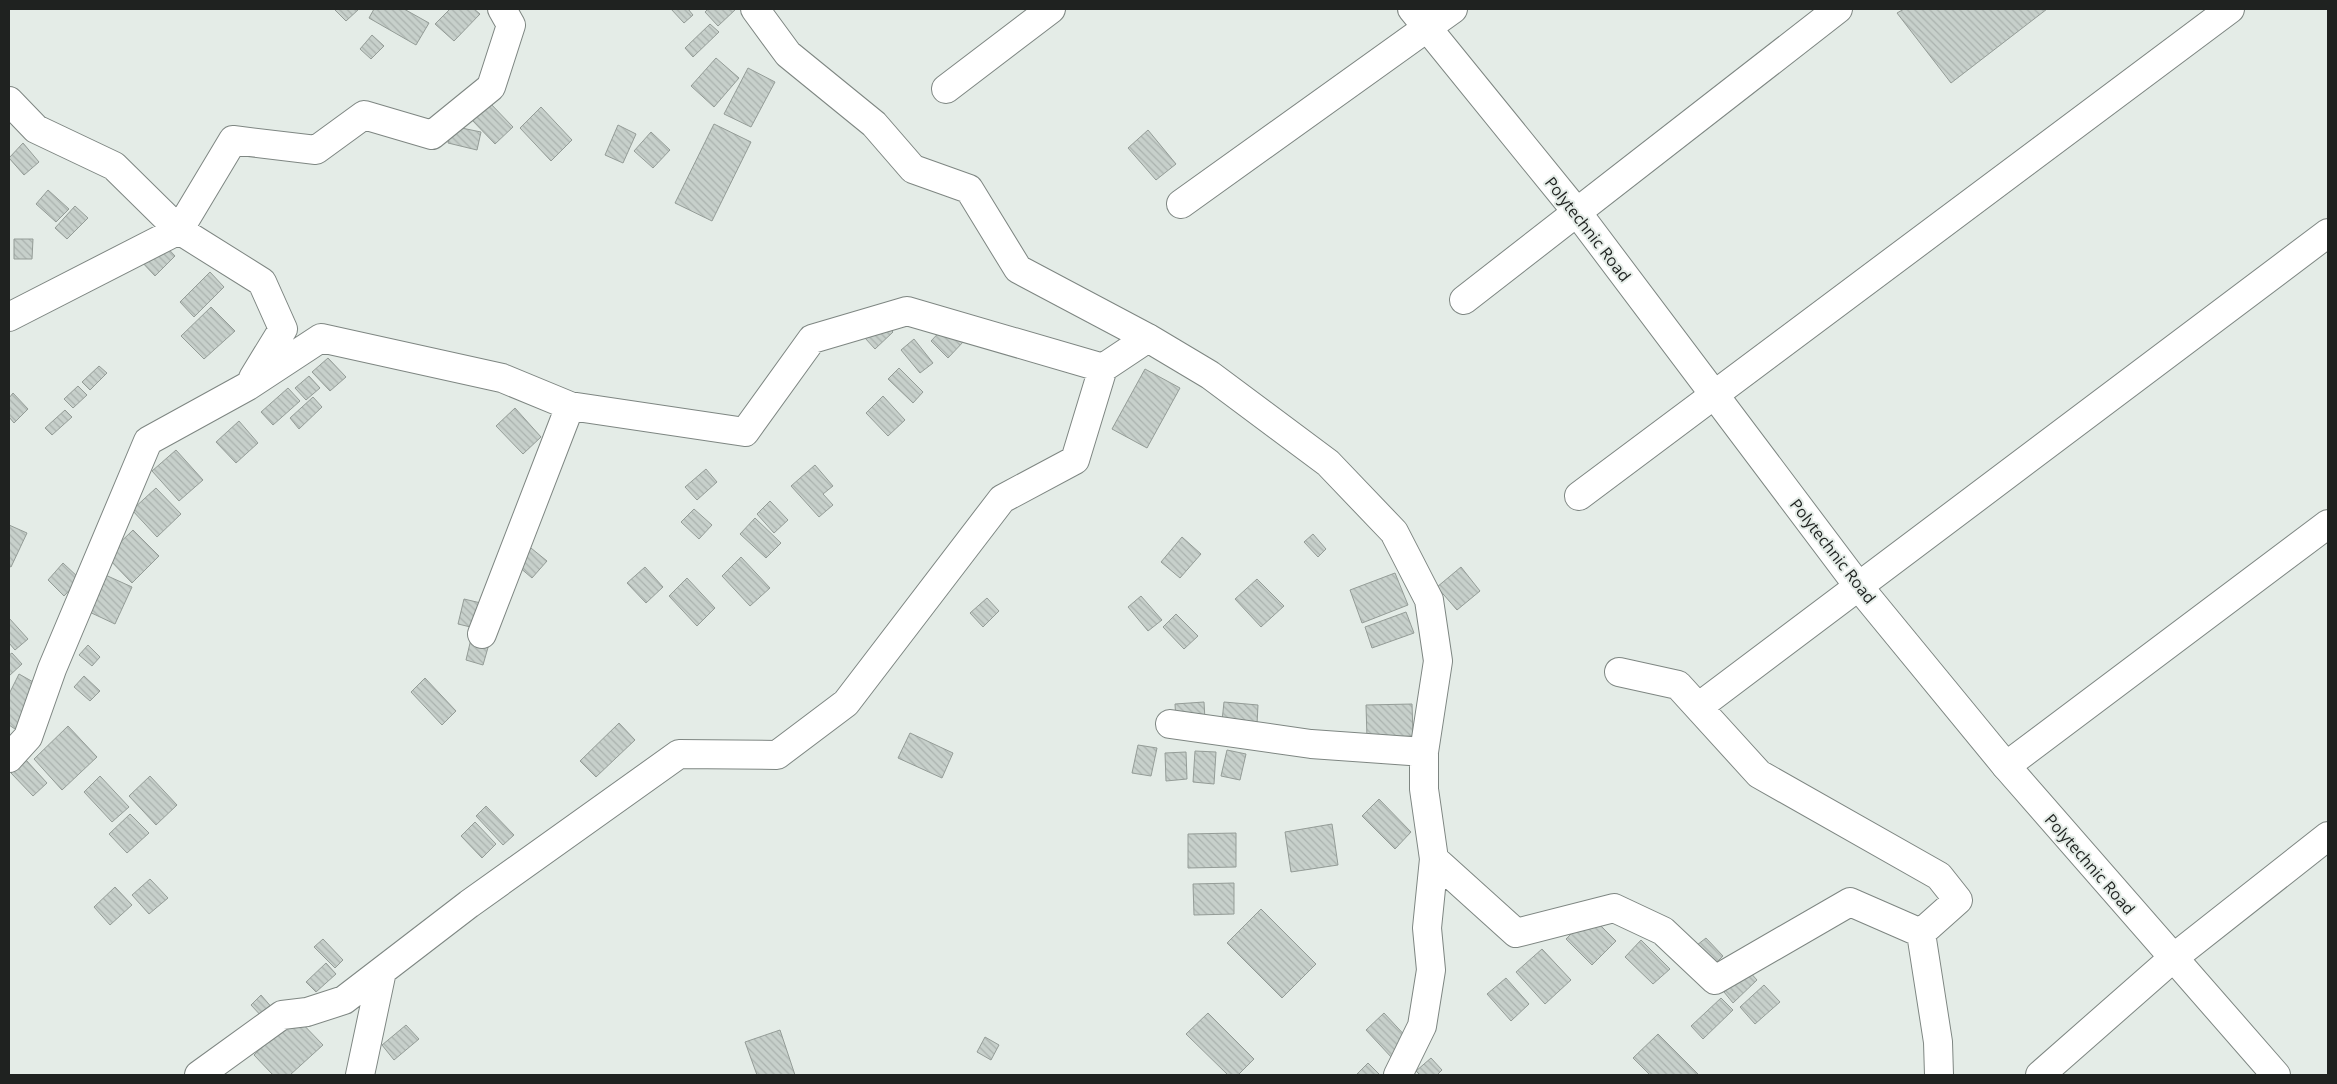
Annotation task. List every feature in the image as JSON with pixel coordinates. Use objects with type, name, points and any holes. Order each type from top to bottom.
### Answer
[{"type":"street","points":[[9,317],[179,230],[233,140],[316,150],[364,116],[432,135],[491,87],[511,25],[502,9]]},
{"type":"street","points":[[755,9],[788,54],[874,124],[913,168],[969,188],[1018,269],[1148,338],[1210,375],[1328,463],[1394,532],[1429,600],[1438,661],[1424,752],[1424,789],[1434,859],[1428,928],[1431,970],[1422,1026],[1398,1075]]},
{"type":"street","points":[[946,89],[1051,9]]},
{"type":"street","points":[[1181,204],[1420,18],[1453,9]]},
{"type":"street","points":[[1464,300],[1838,9]]},
{"type":"street","points":[[1579,496],[1712,394],[2230,9]]},
{"type":"street","name":"Polytechnic Road","points":[[1420,18],[1576,211],[1859,587],[2006,766],[2172,959],[2276,1075]]},
{"type":"street","points":[[9,101],[36,129],[114,166],[179,230],[262,282],[283,329],[248,386]]},
{"type":"street","points":[[1710,699],[2328,233]]},
{"type":"street","points":[[9,758],[28,737],[52,669],[148,441],[248,386],[321,338],[502,378],[570,406],[745,432],[812,339],[907,311],[1103,368]]},
{"type":"street","points":[[199,1075],[282,1015],[307,1012],[344,1000],[469,904],[680,754],[777,755],[846,703],[1002,499],[1075,460],[1103,368],[1148,338]]},
{"type":"street","points":[[482,634],[570,406]]},
{"type":"street","points":[[2006,766],[2328,524]]},
{"type":"street","points":[[1619,672],[1678,685],[1759,774],[1939,876],[1958,900],[1921,933]]},
{"type":"street","points":[[1170,724],[1311,744],[1424,752]]},
{"type":"street","points":[[2040,1075],[2172,959],[2328,836]]},
{"type":"street","points":[[1434,859],[1516,933],[1614,908],[1663,931],[1715,980],[1850,902],[1921,933]]},
{"type":"street","points":[[1921,933],[1938,1042],[1938,1075]]},
{"type":"street","points":[[360,1075],[382,971]]},
{"type":"building","points":[[334,9],[359,9],[346,21]]},
{"type":"building","points":[[374,9],[404,9],[429,23],[416,45],[369,18]]},
{"type":"building","points":[[450,9],[474,9],[480,14],[454,41],[435,24]]},
{"type":"building","points":[[671,9],[688,9],[693,15],[684,23]]},
{"type":"building","points":[[708,9],[736,9],[718,26],[705,12]]},
{"type":"building","points":[[1904,9],[2047,9],[1951,83],[1897,13]]},
{"type":"building","points":[[710,24],[719,32],[693,57],[685,48]]},
{"type":"building","points":[[372,35],[384,46],[371,59],[360,49]]},
{"type":"building","points":[[716,58],[739,78],[714,107],[691,86]]},
{"type":"building","points":[[748,68],[775,82],[751,127],[724,114]]},
{"type":"building","points":[[489,102],[513,127],[495,144],[471,119]]},
{"type":"building","points":[[541,107],[572,140],[551,161],[520,128]]},
{"type":"building","points":[[714,124],[751,142],[712,221],[675,203]]},
{"type":"building","points":[[618,125],[636,134],[623,163],[605,155]]},
{"type":"building","points":[[452,126],[481,132],[477,150],[448,143]]},
{"type":"building","points":[[1148,130],[1176,164],[1156,180],[1128,148]]},
{"type":"building","points":[[651,132],[670,150],[653,168],[634,151]]},
{"type":"building","points":[[23,143],[39,162],[24,175],[9,158]]},
{"type":"building","points":[[48,190],[69,209],[56,222],[36,204]]},
{"type":"building","points":[[75,206],[88,218],[67,239],[55,228]]},
{"type":"building","points":[[14,239],[33,239],[32,259],[14,259]]},
{"type":"building","points":[[160,240],[175,256],[155,276],[140,260]]},
{"type":"building","points":[[210,272],[224,287],[194,317],[180,302]]},
{"type":"building","points":[[211,307],[235,331],[204,359],[181,336]]},
{"type":"building","points":[[883,321],[893,332],[875,349],[865,338]]},
{"type":"building","points":[[947,324],[964,341],[948,358],[931,341]]},
{"type":"building","points":[[914,339],[933,363],[920,373],[901,350]]},
{"type":"building","points":[[328,358],[346,377],[330,391],[312,372]]},
{"type":"building","points":[[99,366],[107,373],[90,390],[82,382]]},
{"type":"building","points":[[899,368],[923,392],[913,403],[888,379]]},
{"type":"building","points":[[1145,369],[1180,388],[1147,448],[1112,429]]},
{"type":"building","points":[[309,376],[320,388],[306,400],[295,388]]},
{"type":"building","points":[[78,386],[87,395],[73,408],[64,399]]},
{"type":"building","points":[[288,388],[300,401],[273,425],[261,412]]},
{"type":"building","points":[[13,393],[28,409],[14,423],[9,417],[9,398]]},
{"type":"building","points":[[883,396],[905,420],[888,436],[866,413]]},
{"type":"building","points":[[313,397],[322,407],[299,429],[290,418]]},
{"type":"building","points":[[515,408],[541,437],[523,454],[496,426]]},
{"type":"building","points":[[65,410],[72,417],[52,435],[45,428]]},
{"type":"building","points":[[239,421],[258,443],[236,463],[216,442]]},
{"type":"building","points":[[176,450],[203,480],[179,501],[152,471]]},
{"type":"building","points":[[815,465],[833,486],[823,494],[833,505],[819,517],[791,486]]},
{"type":"building","points":[[706,469],[717,482],[697,500],[685,487]]},
{"type":"building","points":[[156,488],[181,514],[157,537],[132,510]]},
{"type":"building","points":[[770,501],[788,520],[774,533],[757,514]]},
{"type":"building","points":[[694,509],[712,525],[699,539],[681,522]]},
{"type":"building","points":[[755,518],[781,543],[766,558],[740,534]]},
{"type":"building","points":[[9,525],[27,533],[11,567],[9,566]]},
{"type":"building","points":[[133,530],[159,556],[132,583],[106,556]]},
{"type":"building","points":[[1313,534],[1326,549],[1318,557],[1304,542]]},
{"type":"building","points":[[1182,537],[1201,554],[1180,578],[1161,562]]},
{"type":"building","points":[[526,544],[547,561],[532,578],[512,561]]},
{"type":"building","points":[[741,557],[770,588],[750,606],[722,576]]},
{"type":"building","points":[[63,563],[80,579],[64,596],[48,580]]},
{"type":"building","points":[[645,567],[663,587],[646,603],[627,583]]},
{"type":"building","points":[[1461,567],[1480,591],[1457,610],[1437,587]]},
{"type":"building","points":[[101,573],[132,587],[115,624],[83,609]]},
{"type":"building","points":[[1395,573],[1408,605],[1362,623],[1350,590]]},
{"type":"building","points":[[687,578],[715,608],[697,626],[669,596]]},
{"type":"building","points":[[1257,579],[1284,606],[1261,627],[1235,599]]},
{"type":"building","points":[[1141,596],[1162,620],[1148,631],[1128,607]]},
{"type":"building","points":[[987,598],[999,611],[983,627],[970,613]]},
{"type":"building","points":[[464,599],[485,604],[479,629],[458,624]]},
{"type":"building","points":[[1406,612],[1414,633],[1372,648],[1365,627]]},
{"type":"building","points":[[1176,614],[1198,636],[1184,649],[1163,627]]},
{"type":"building","points":[[9,618],[28,639],[15,650],[9,643]]},
{"type":"building","points":[[471,639],[489,644],[483,665],[466,660]]},
{"type":"building","points":[[88,645],[100,657],[92,666],[79,655]]},
{"type":"building","points":[[12,653],[22,664],[9,676],[9,655]]},
{"type":"building","points":[[19,674],[42,687],[18,731],[9,725],[9,694]]},
{"type":"building","points":[[84,676],[100,691],[90,701],[74,687]]},
{"type":"building","points":[[425,678],[456,711],[442,725],[411,692]]},
{"type":"building","points":[[1204,702],[1205,720],[1176,722],[1175,704]]},
{"type":"building","points":[[1224,702],[1258,705],[1257,724],[1222,721]]},
{"type":"building","points":[[1412,704],[1413,736],[1367,738],[1366,705]]},
{"type":"building","points":[[619,723],[635,740],[596,777],[580,761]]},
{"type":"building","points":[[68,726],[97,757],[62,790],[34,759]]},
{"type":"building","points":[[910,733],[953,753],[942,778],[898,758]]},
{"type":"building","points":[[1138,745],[1157,748],[1151,776],[1132,773]]},
{"type":"building","points":[[1227,750],[1246,754],[1240,780],[1221,776]]},
{"type":"building","points":[[1195,751],[1216,752],[1214,784],[1193,782]]},
{"type":"building","points":[[1186,752],[1187,779],[1166,781],[1165,753]]},
{"type":"building","points":[[26,760],[47,783],[33,796],[11,773]]},
{"type":"building","points":[[100,776],[129,807],[112,822],[84,792]]},
{"type":"building","points":[[150,776],[177,805],[156,825],[129,796]]},
{"type":"building","points":[[1379,799],[1411,832],[1395,849],[1362,816]]},
{"type":"building","points":[[486,806],[514,835],[503,845],[476,816]]},
{"type":"building","points":[[130,814],[149,833],[127,853],[109,834]]},
{"type":"building","points":[[475,822],[496,844],[482,858],[461,836]]},
{"type":"building","points":[[1332,824],[1338,865],[1291,872],[1285,832]]},
{"type":"building","points":[[1236,833],[1236,867],[1188,868],[1188,834]]},
{"type":"building","points":[[150,879],[168,898],[149,914],[132,895]]},
{"type":"building","points":[[1234,883],[1234,914],[1194,915],[1193,884]]},
{"type":"building","points":[[115,887],[132,905],[110,925],[94,907]]},
{"type":"building","points":[[1261,909],[1316,964],[1282,998],[1227,943]]},
{"type":"building","points":[[1590,915],[1616,941],[1592,965],[1566,939]]},
{"type":"building","points":[[1706,938],[1723,956],[1715,964],[1697,945]]},
{"type":"building","points":[[323,939],[343,960],[335,968],[314,947]]},
{"type":"building","points":[[1641,940],[1670,969],[1653,984],[1625,957]]},
{"type":"building","points":[[1542,949],[1571,980],[1545,1004],[1516,972]]},
{"type":"building","points":[[326,963],[336,974],[316,992],[306,982]]},
{"type":"building","points":[[1748,970],[1757,980],[1733,1003],[1724,992]]},
{"type":"building","points":[[1506,978],[1529,1004],[1511,1021],[1487,994]]},
{"type":"building","points":[[1764,985],[1780,1002],[1755,1024],[1740,1007]]},
{"type":"building","points":[[261,995],[274,1010],[264,1019],[251,1005]]},
{"type":"building","points":[[1721,998],[1733,1010],[1703,1039],[1691,1026]]},
{"type":"building","points":[[1208,1013],[1254,1059],[1238,1075],[1228,1075],[1186,1034]]},
{"type":"building","points":[[1384,1013],[1410,1041],[1392,1058],[1366,1030]]},
{"type":"building","points":[[295,1016],[323,1045],[290,1075],[273,1075],[254,1055]]},
{"type":"building","points":[[406,1025],[419,1039],[394,1060],[382,1045]]},
{"type":"building","points":[[780,1030],[795,1075],[757,1075],[745,1042]]},
{"type":"building","points":[[1658,1034],[1699,1075],[1650,1075],[1633,1058]]},
{"type":"building","points":[[985,1037],[999,1045],[991,1060],[977,1052]]},
{"type":"building","points":[[1431,1058],[1442,1070],[1437,1075],[1420,1075],[1416,1071]]},
{"type":"building","points":[[1368,1063],[1380,1075],[1356,1075]]}]
